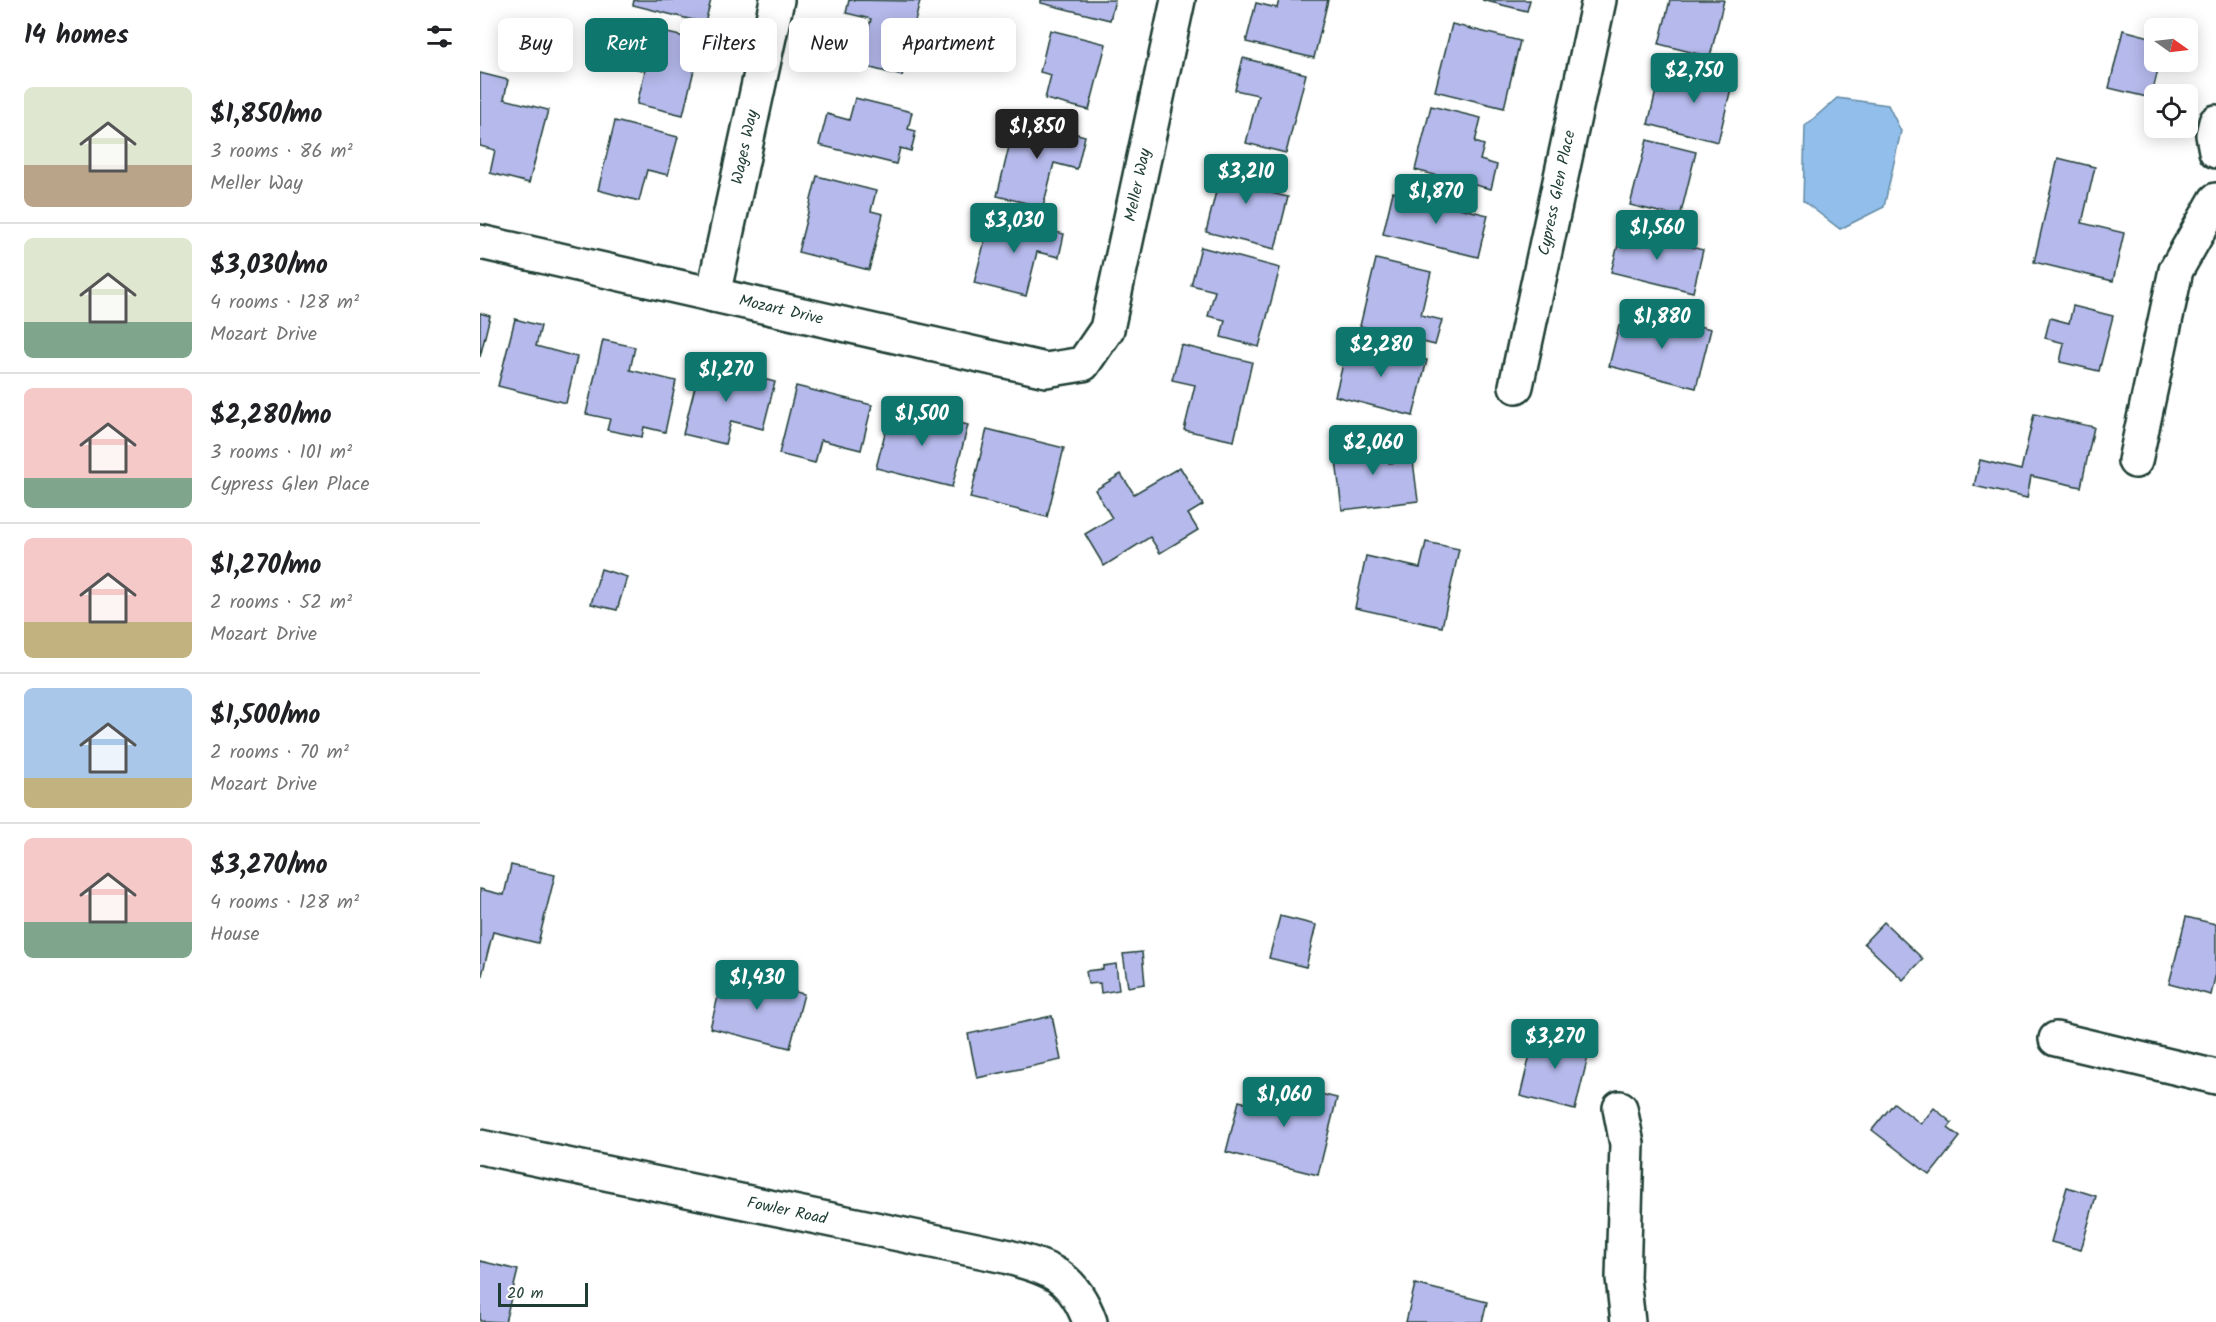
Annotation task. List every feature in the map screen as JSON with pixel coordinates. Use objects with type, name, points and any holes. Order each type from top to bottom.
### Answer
[{"type":"street","name":"Wages Way","points":[[713,295],[777,0]]},
{"type":"street","name":"Meller Way","points":[[1083,364],[1107,329],[1178,0]]},
{"type":"street","name":"Cypress Glen Place","points":[[1516,386],[1599,0]]},
{"type":"street","points":[[2216,122],[2213,135],[2216,151]]},
{"type":"street","points":[[2135,461],[2176,270],[2216,200]]},
{"type":"street","name":"Mozart Drive","points":[[480,242],[1046,369],[1083,364]]},
{"type":"street","points":[[2056,1039],[2216,1077]]},
{"type":"street","points":[[1620,1108],[1627,1144],[1623,1278],[1628,1322]]},
{"type":"street","name":"Fowler Road","points":[[480,1147],[1005,1256],[1041,1266],[1066,1282],[1086,1311]]},
{"type":"water","points":[[1837,98],[1888,105],[1901,131],[1884,207],[1840,229],[1803,201],[1805,126]]},
{"type":"building","points":[[634,0],[711,0],[706,18],[685,18],[633,5]]},
{"type":"building","points":[[849,0],[920,1],[916,18],[881,18],[881,71],[869,68],[871,19],[846,13]]},
{"type":"building","points":[[1041,0],[1115,0],[1110,20],[1041,3]]},
{"type":"building","points":[[1279,0],[1328,0],[1314,58],[1246,42],[1256,3],[1277,8]]},
{"type":"building","points":[[1482,0],[1530,0],[1527,11]]},
{"type":"building","points":[[1670,0],[1724,0],[1710,57],[1659,44]]},
{"type":"building","points":[[1452,24],[1520,41],[1504,108],[1435,91]]},
{"type":"building","points":[[1050,30],[1106,44],[1089,110],[1045,99],[1051,75],[1040,72]]},
{"type":"building","points":[[2123,30],[2144,35],[2144,72],[2158,72],[2154,84],[2144,84],[2144,96],[2109,88]]},
{"type":"building","points":[[668,33],[680,36],[680,72],[693,72],[683,115],[637,104],[645,72],[668,72]]},
{"type":"building","points":[[1243,58],[1306,74],[1286,153],[1246,143],[1258,95],[1235,90]]},
{"type":"building","points":[[1685,64],[1734,76],[1718,142],[1648,124],[1658,83],[1679,89]]},
{"type":"building","points":[[886,72],[903,72],[902,76]]},
{"type":"building","points":[[480,73],[508,80],[504,99],[548,110],[529,183],[490,173],[495,150],[480,146]]},
{"type":"building","points":[[855,98],[912,112],[908,129],[916,131],[911,151],[900,148],[896,164],[819,145],[827,114],[849,120]]},
{"type":"building","points":[[1431,106],[1481,118],[1475,142],[1484,145],[1480,160],[1497,165],[1491,189],[1415,170]]},
{"type":"building","points":[[1016,118],[1085,136],[1077,169],[1054,163],[1043,207],[997,196]]},
{"type":"building","points":[[615,121],[678,137],[668,175],[647,170],[639,201],[598,190]]},
{"type":"building","points":[[1647,140],[1696,152],[1680,217],[1630,205]]},
{"type":"building","points":[[1225,155],[1269,166],[1263,191],[1288,197],[1275,249],[1206,232]]},
{"type":"building","points":[[2058,158],[2095,167],[2082,223],[2124,233],[2113,281],[2034,262]]},
{"type":"building","points":[[817,176],[876,191],[871,211],[883,214],[869,270],[798,252]]},
{"type":"building","points":[[1393,192],[1488,215],[1478,257],[1383,234]]},
{"type":"building","points":[[991,216],[1064,234],[1059,257],[1037,252],[1026,296],[974,283]]},
{"type":"building","points":[[1622,229],[1703,250],[1693,292],[1611,272]]},
{"type":"building","points":[[1201,247],[1280,268],[1259,347],[1221,337],[1225,320],[1208,316],[1215,291],[1191,285]]},
{"type":"building","points":[[1376,259],[1431,272],[1421,315],[1442,320],[1435,345],[1360,326]]},
{"type":"building","points":[[2073,306],[2113,316],[2099,371],[2060,362],[2064,343],[2045,338],[2050,318],[2069,323]]},
{"type":"building","points":[[480,313],[490,316],[480,357]]},
{"type":"building","points":[[1646,313],[1711,329],[1696,388],[1609,366],[1619,326],[1642,331]]},
{"type":"building","points":[[515,319],[541,326],[536,346],[577,357],[566,403],[498,386]]},
{"type":"building","points":[[603,340],[635,347],[630,370],[676,381],[665,432],[644,427],[642,437],[607,430],[610,419],[586,414]]},
{"type":"building","points":[[1349,340],[1427,360],[1413,416],[1335,396]]},
{"type":"building","points":[[1181,345],[1252,362],[1234,441],[1184,430],[1195,385],[1172,380]]},
{"type":"building","points":[[701,363],[775,382],[763,429],[731,421],[725,444],[683,434]]},
{"type":"building","points":[[796,386],[872,405],[861,450],[821,440],[815,463],[779,454]]},
{"type":"building","points":[[892,406],[968,425],[952,487],[876,468]]},
{"type":"building","points":[[2034,414],[2094,427],[2081,487],[2031,476],[2027,498],[1974,486],[1980,460],[2021,470]]},
{"type":"building","points":[[987,429],[1064,448],[1047,517],[970,498]]},
{"type":"building","points":[[1385,438],[1389,463],[1413,461],[1418,501],[1342,510],[1334,444]]},
{"type":"building","points":[[1180,467],[1203,505],[1188,514],[1198,530],[1160,553],[1150,537],[1104,566],[1085,534],[1112,518],[1095,490],[1121,474],[1134,494]]},
{"type":"building","points":[[1426,542],[1459,549],[1442,627],[1355,608],[1366,556],[1420,568]]},
{"type":"building","points":[[601,569],[627,577],[617,610],[591,604]]},
{"type":"building","points":[[511,865],[555,875],[538,943],[493,932],[480,983],[480,889],[504,895]]},
{"type":"building","points":[[1280,916],[1316,925],[1306,967],[1269,958]]},
{"type":"building","points":[[2186,917],[2216,924],[2216,973],[2211,995],[2169,984]]},
{"type":"building","points":[[1884,922],[1923,959],[1903,980],[1864,943]]},
{"type":"building","points":[[1142,952],[1145,984],[1128,987],[1123,954]]},
{"type":"building","points":[[1116,964],[1119,990],[1101,993],[1100,983],[1088,984],[1086,971],[1103,969],[1103,966]]},
{"type":"building","points":[[724,974],[804,994],[790,1048],[710,1028]]},
{"type":"building","points":[[1052,1016],[1061,1060],[977,1078],[968,1034]]},
{"type":"building","points":[[1536,1030],[1591,1044],[1575,1110],[1520,1096]]},
{"type":"building","points":[[1268,1081],[1337,1098],[1318,1175],[1226,1152],[1239,1101],[1261,1107]]},
{"type":"building","points":[[1894,1103],[1921,1124],[1934,1108],[1952,1123],[1948,1128],[1960,1137],[1930,1175],[1872,1130]]},
{"type":"building","points":[[2067,1187],[2096,1196],[2081,1250],[2051,1242]]},
{"type":"building","points":[[480,1261],[518,1270],[505,1322],[480,1321]]},
{"type":"building","points":[[1415,1284],[1487,1302],[1482,1322],[1406,1322]]}]
